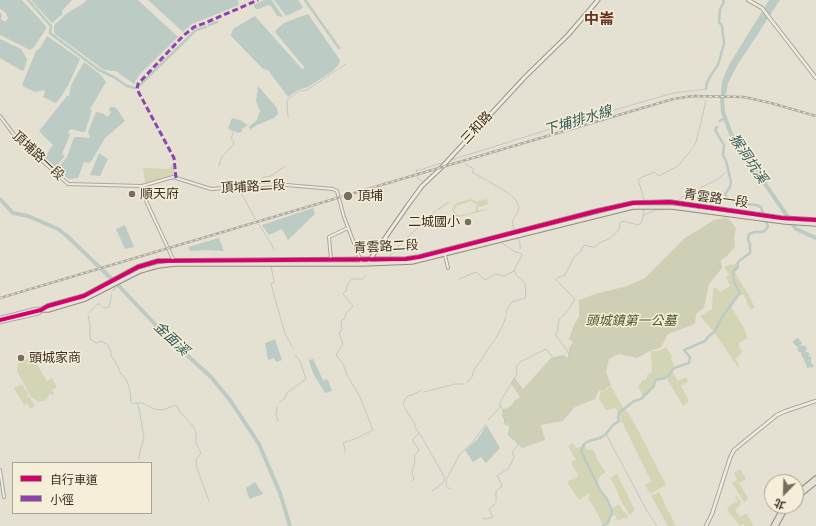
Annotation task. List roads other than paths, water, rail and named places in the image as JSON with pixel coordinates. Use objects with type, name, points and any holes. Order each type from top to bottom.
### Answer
[{"type":"main road","name":"三和路","points":[[367,264],[422,186],[440,169],[529,73],[568,34],[598,0]]},
{"type":"main road","name":"青雲路一段","points":[[651,204],[670,202],[800,220],[816,220]]},
{"type":"main road","name":"青雲路二段","points":[[120,279],[147,268],[174,262],[360,260],[419,257],[601,215],[641,204],[651,204]]},
{"type":"main road","name":"青雲路一段","points":[[651,204],[781,222],[816,224]]},
{"type":"main road","name":"青雲路二段","points":[[174,262],[367,264],[412,262],[445,255],[470,245]]},
{"type":"main road","points":[[41,310],[48,306],[84,296],[120,279]]},
{"type":"main road","points":[[0,320],[41,310],[48,310],[85,300],[109,287],[120,279]]},
{"type":"main road","points":[[804,488],[816,478]]},
{"type":"main road","points":[[804,492],[816,482]]},
{"type":"main road","points":[[774,526],[781,514]]},
{"type":"street","points":[[748,0],[762,8],[816,78]]},
{"type":"street","name":"頂埔路一段","points":[[0,116],[16,136],[68,184],[142,186]]},
{"type":"street","name":"頂埔路二段","points":[[142,186],[173,177],[210,189],[275,184],[334,189],[337,191],[338,201],[362,264]]},
{"type":"street","points":[[142,186],[147,203],[174,262]]},
{"type":"street","points":[[331,260],[329,237],[348,228]]},
{"type":"street","points":[[445,255],[448,268]]},
{"type":"street","points":[[706,526],[712,514],[734,450],[777,415],[786,410],[816,401]]},
{"type":"street","points":[[0,470],[4,497]]},
{"type":"waterway","points":[[28,0],[51,26],[50,33],[99,70],[114,77],[127,86],[135,88]]},
{"type":"waterway","points":[[305,0],[339,48]]},
{"type":"waterway","points":[[706,89],[707,82],[718,65],[724,44],[722,26],[719,22],[720,9],[724,2],[723,0]]},
{"type":"waterway","points":[[209,25],[217,22]]},
{"type":"waterway","points":[[139,86],[196,30],[206,27]]},
{"type":"waterway","points":[[288,117],[287,100],[299,91],[307,90],[346,64]]},
{"type":"waterway","name":"下埔排水線","points":[[451,160],[576,121],[663,96],[706,89]]},
{"type":"waterway","name":"猴洞坑溪","points":[[725,89],[722,99],[723,112],[731,134],[796,229],[816,238]]},
{"type":"waterway","points":[[693,147],[696,142],[706,101]]},
{"type":"waterway","name":"猴洞坑溪","points":[[720,121],[725,118]]},
{"type":"waterway","points":[[717,127],[715,130],[724,145],[723,155],[731,182],[730,187],[725,194],[728,199],[738,203],[761,207],[763,213]]},
{"type":"waterway","points":[[219,166],[221,158],[234,142],[231,138],[234,132],[228,128]]},
{"type":"waterway","points":[[644,200],[638,179],[654,172],[659,176],[678,166],[692,149]]},
{"type":"waterway","name":"下埔排水線","points":[[417,173],[416,170],[441,163]]},
{"type":"waterway","points":[[465,164],[474,169],[472,172],[507,192],[516,200],[519,207],[518,212],[512,221],[514,230]]},
{"type":"waterway","points":[[253,183],[264,177],[271,176],[285,166]]},
{"type":"waterway","points":[[678,201],[682,197],[718,179],[726,172]]},
{"type":"waterway","name":"下埔排水線","points":[[417,176],[418,179],[424,182]]},
{"type":"waterway","points":[[238,188],[256,220]]},
{"type":"waterway","name":"金面溪","points":[[0,199],[13,213],[28,216],[58,229],[66,235],[119,286],[166,336],[211,377],[230,400],[259,444],[280,493],[290,526]]},
{"type":"waterway","points":[[424,223],[433,213],[449,202]]},
{"type":"waterway","points":[[557,278],[565,275],[574,257],[581,251],[584,245],[595,247],[601,242],[609,239],[619,230],[620,223],[622,221],[639,225],[642,221],[644,204]]},
{"type":"waterway","points":[[643,216],[657,209],[663,210]]},
{"type":"waterway","points":[[603,526],[608,523],[612,511],[581,451],[584,444],[606,434],[613,425],[619,421],[619,413],[634,401],[641,399],[654,386],[655,380],[665,378],[674,368],[689,363],[690,357],[684,350],[705,341],[715,331],[722,317],[740,293],[734,282],[733,272],[738,267],[737,264],[739,261],[750,253],[748,239],[749,234],[763,232],[768,227],[766,221]]},
{"type":"waterway","points":[[259,224],[274,249]]},
{"type":"waterway","points":[[388,257],[423,224]]},
{"type":"waterway","points":[[518,238],[520,249]]},
{"type":"waterway","points":[[502,243],[519,253]]},
{"type":"waterway","points":[[506,314],[507,309],[512,302],[526,297],[525,283],[517,276],[514,270],[522,255],[520,253]]},
{"type":"waterway","points":[[271,266],[274,282],[271,284],[285,334],[293,348]]},
{"type":"waterway","points":[[459,279],[476,272],[485,280],[495,274],[504,276],[514,271]]},
{"type":"waterway","points":[[345,452],[343,443],[373,430],[360,397],[347,375],[343,364],[336,355],[343,344],[339,333],[342,329],[341,321],[345,318],[346,313],[353,306],[343,294],[346,291],[348,283],[352,279],[363,279],[366,275]]},
{"type":"waterway","points":[[511,437],[508,434],[510,432],[510,426],[505,424],[504,417],[502,416],[504,411],[499,404],[517,374],[516,367],[520,362],[546,349],[554,359],[564,356],[569,359],[570,357],[567,350],[556,336],[556,333],[558,331],[559,320],[569,309],[575,299],[559,283]]},
{"type":"waterway","points":[[112,291],[118,286]]},
{"type":"waterway","points":[[89,313],[97,304],[104,308],[109,307],[111,294]]},
{"type":"waterway","points":[[88,315],[90,339],[96,343],[101,341],[107,344],[111,351],[111,356],[121,374],[127,381],[131,402],[133,404],[137,403],[139,408],[144,438],[139,459]]},
{"type":"waterway","points":[[467,383],[497,336],[506,316]]},
{"type":"waterway","points":[[280,402],[285,398],[287,393],[306,379],[300,361],[295,355]]},
{"type":"waterway","points":[[424,392],[455,384],[464,384]]},
{"type":"waterway","points":[[403,405],[408,396],[421,390]]},
{"type":"waterway","points":[[137,403],[142,403],[154,409],[163,410],[176,405],[180,412],[193,426],[196,432],[196,443],[201,453],[196,459],[197,468],[209,501]]},
{"type":"waterway","points":[[488,420],[501,406]]},
{"type":"waterway","points":[[277,407],[276,415],[278,421]]},
{"type":"waterway","points":[[404,407],[419,433],[413,439],[419,450],[414,456],[415,461],[412,473],[414,479],[411,482]]},
{"type":"waterway","points":[[450,489],[446,486],[446,480],[460,454],[473,442],[486,424]]},
{"type":"waterway","points":[[420,434],[445,478],[442,484],[432,491]]},
{"type":"waterway","points":[[606,434],[647,511],[657,526]]},
{"type":"waterway","points":[[496,502],[496,491],[502,486],[497,476],[509,468],[514,457],[512,452],[518,445],[518,442],[513,438]]},
{"type":"waterway","points":[[483,518],[487,519],[493,517],[489,509],[495,504]]},
{"type":"railway","points":[[0,298],[673,99],[693,96],[744,97],[816,116]]},
{"type":"place","name":"順天府","points":[[132,194]]},
{"type":"place","name":"頂埔","points":[[348,196]]},
{"type":"place","name":"二城國小","points":[[468,222]]},
{"type":"place","name":"頭城家商","points":[[21,358]]},
{"type":"district","name":"中崙","points":[[599,20]]},
{"type":"park label","name":"頭城鎮第一公墓","points":[[631,321]]}]
